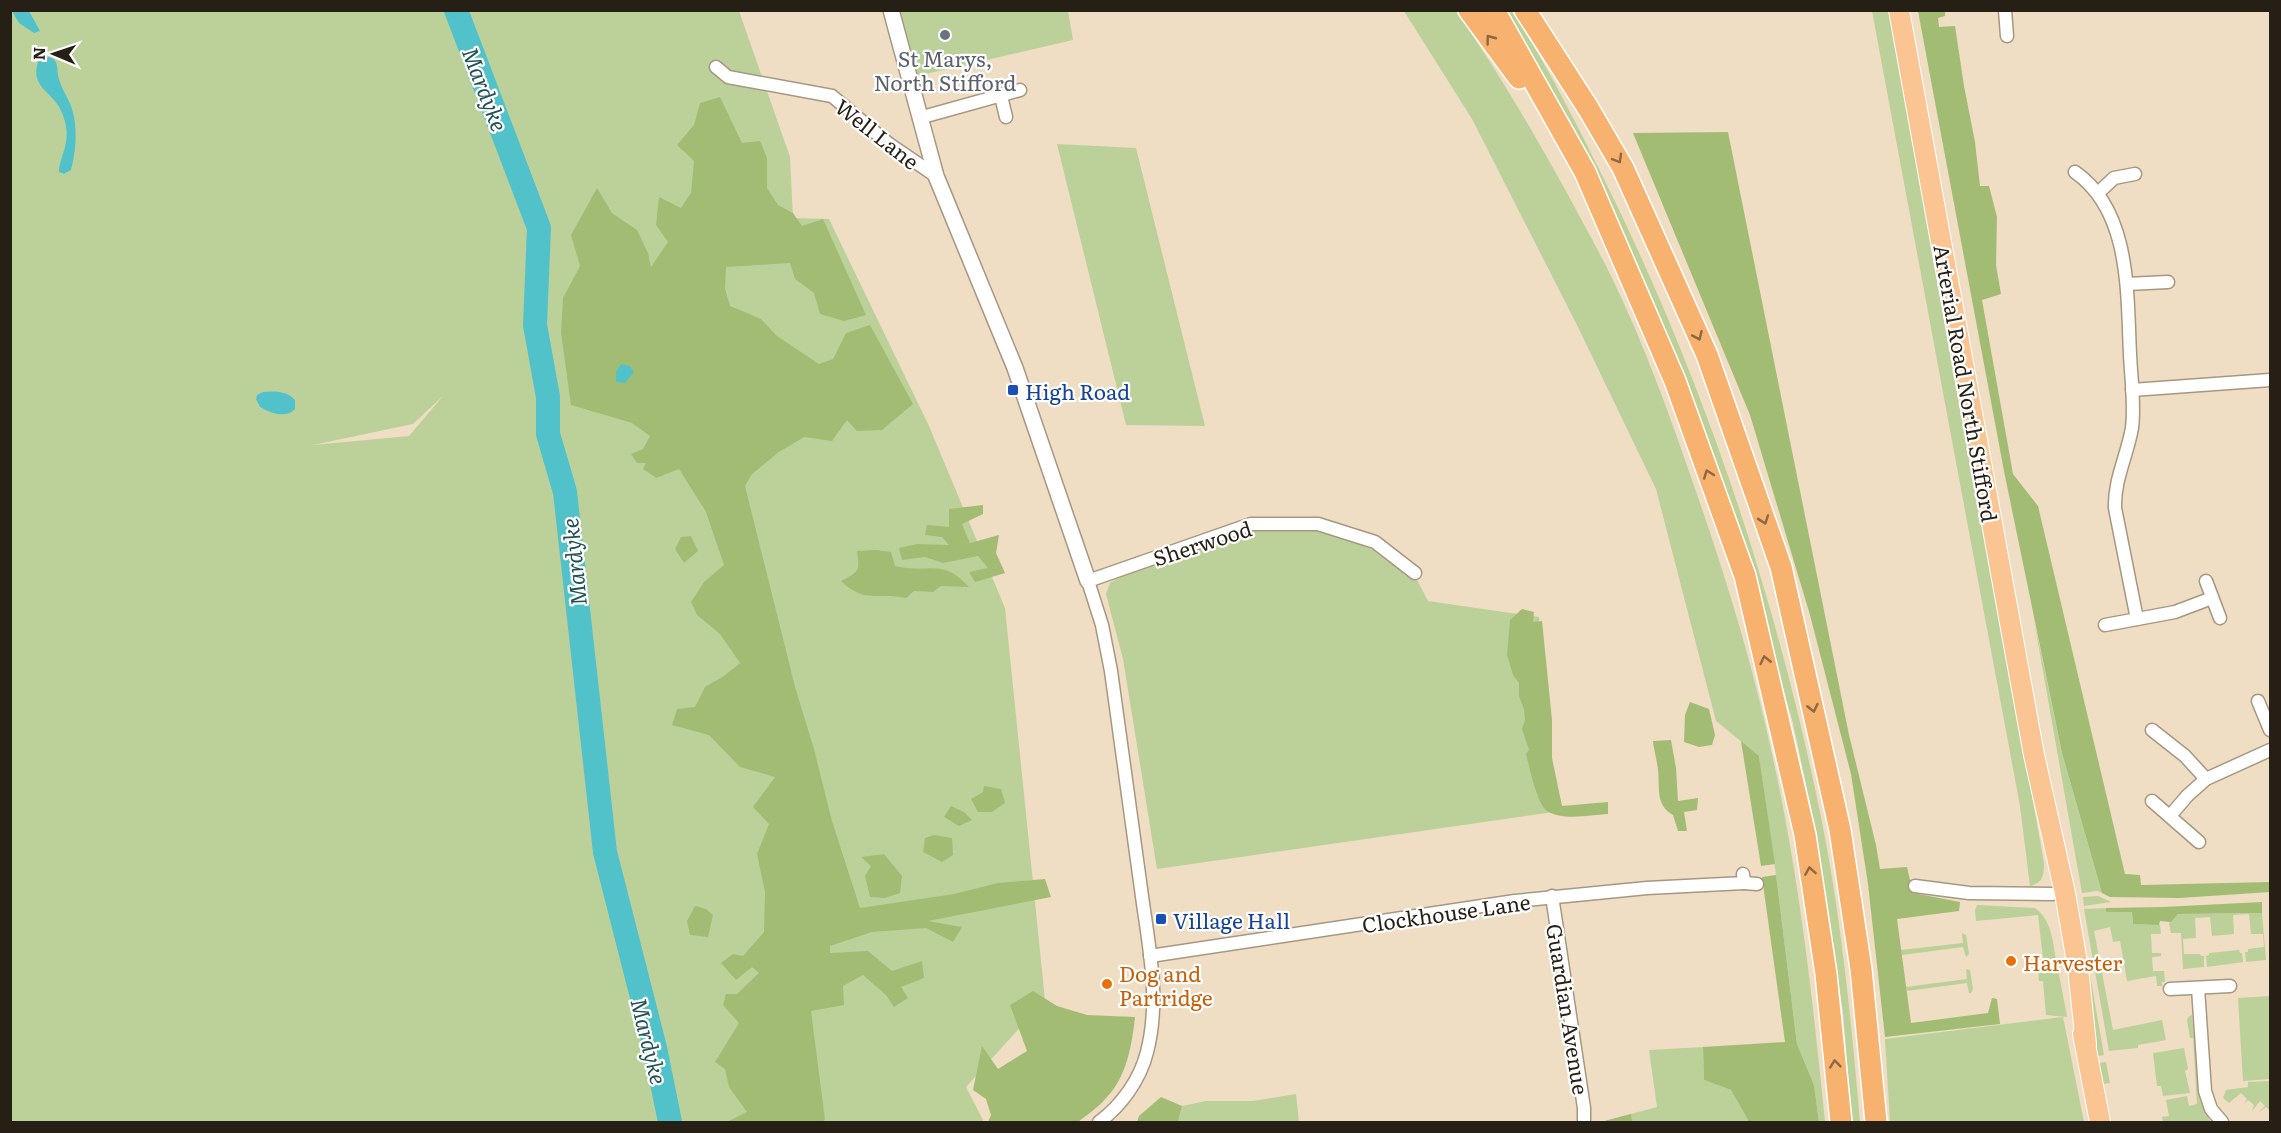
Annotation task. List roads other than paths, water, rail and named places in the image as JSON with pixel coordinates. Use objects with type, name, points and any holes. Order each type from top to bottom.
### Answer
[{"type":"highway","points":[[1469,10],[1585,172]]},
{"type":"highway","points":[[1494,10],[1585,172],[1675,381],[1745,576],[1805,835],[1826,974],[1841,1122]]},
{"type":"highway","points":[[1525,10],[1588,108],[1623,168],[1707,355],[1781,567],[1840,830],[1862,969],[1876,1122]]},
{"type":"highway","points":[[1540,10],[1588,108]]},
{"type":"main road","name":"Arterial Road North Stifford","points":[[1899,10],[2034,755],[2066,893],[2078,968],[2086,1044]]},
{"type":"main road","name":"Arterial Road North Stifford","points":[[2034,755],[2044,847],[2067,968],[2086,1044],[2100,1122]]},
{"type":"street","points":[[891,10],[936,176],[1015,368],[1088,581],[1102,625],[1109,659],[1150,956],[1154,1010],[1147,1054],[1137,1077],[1125,1098],[1099,1122]]},
{"type":"street","points":[[2005,10],[2007,36]]},
{"type":"street","name":"Well Lane","points":[[716,67],[728,77],[832,96],[889,144],[936,176]]},
{"type":"street","points":[[919,118],[1020,90]]},
{"type":"street","points":[[1001,96],[1006,117]]},
{"type":"street","points":[[2075,172],[2088,181],[2098,193],[2117,234],[2127,284],[2132,428],[2115,492],[2120,535],[2137,619]]},
{"type":"street","points":[[2098,193],[2114,178],[2135,174]]},
{"type":"street","points":[[2127,284],[2168,282]]},
{"type":"street","points":[[2132,390],[2271,381]]},
{"type":"street","name":"Sherwood","points":[[1088,581],[1251,524],[1318,524],[1375,542],[1415,573]]},
{"type":"street","points":[[2206,581],[2220,618]]},
{"type":"street","points":[[2105,626],[2175,612],[2212,598]]},
{"type":"street","points":[[2258,701],[2271,730]]},
{"type":"street","points":[[2152,730],[2185,756],[2206,779]]},
{"type":"street","points":[[2170,816],[2206,779],[2271,750]]},
{"type":"street","points":[[2152,801],[2199,842]]},
{"type":"street","name":"Clockhouse Lane","points":[[1150,956],[1552,896],[1744,879],[1757,884]]},
{"type":"street","points":[[1915,886],[1969,893],[2053,894]]},
{"type":"street","name":"Guardian Avenue","points":[[1552,896],[1584,1108],[1584,1122]]},
{"type":"street","points":[[2170,989],[2229,986]]},
{"type":"street","points":[[2198,988],[2205,1091],[2211,1108],[2222,1122]]},
{"type":"water","points":[[12,11],[29,11],[40,31],[34,33],[19,23]]},
{"type":"water","points":[[48,57],[56,62],[59,79],[74,116],[76,140],[73,163],[71,170],[64,174],[59,172],[59,168],[67,138],[65,121],[58,105],[38,81],[36,70],[38,62]]},
{"type":"water","points":[[621,364],[630,366],[634,372],[625,383],[616,382],[616,372]]},
{"type":"water","points":[[263,392],[285,393],[295,400],[295,409],[283,414],[273,413],[260,407],[256,399],[257,395]]},
{"type":"waterway","name":"Mardyke","points":[[456,10],[539,228],[535,325],[548,397],[548,434],[565,492],[605,852],[655,1048],[670,1122]]},
{"type":"place","name":"St Marys, North Stifford","points":[[945,35]]},
{"type":"place","name":"High Road","points":[[1013,390]]},
{"type":"place","name":"Village Hall","points":[[1161,919]]},
{"type":"place","name":"Harvester","points":[[2011,961]]},
{"type":"place","name":"Dog and Partridge","points":[[1107,984]]}]
